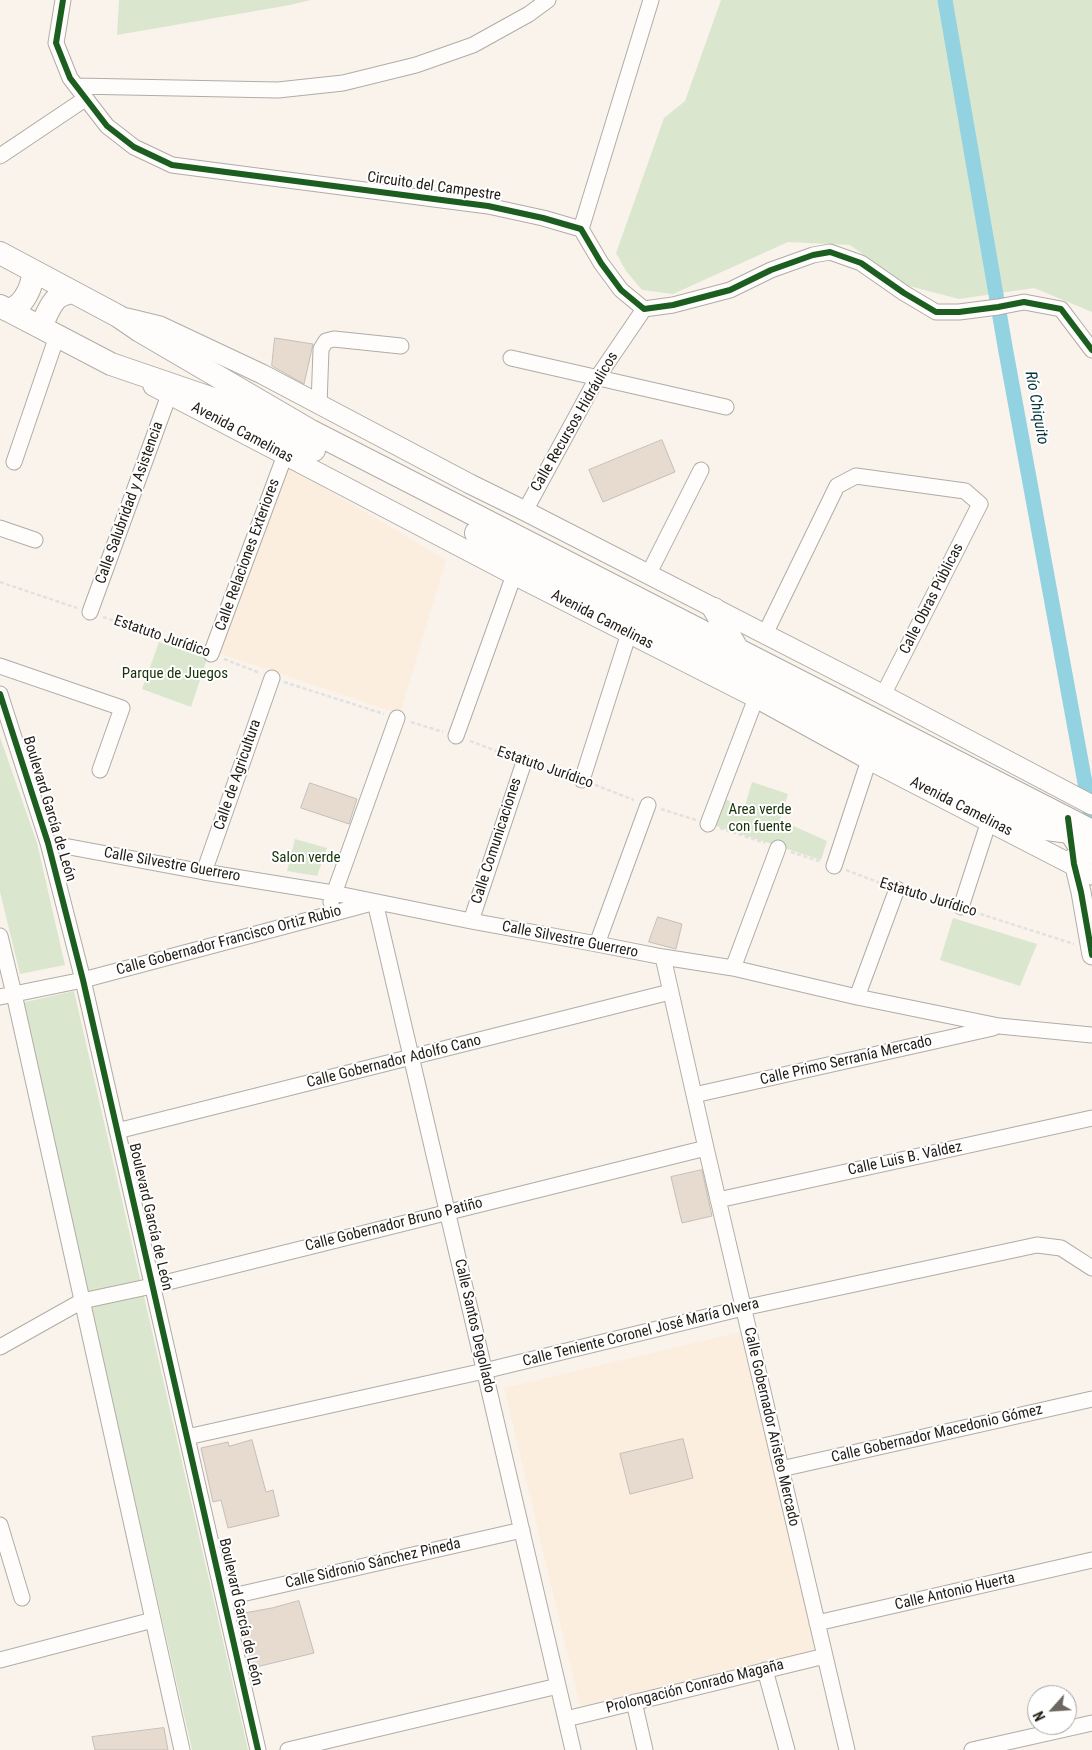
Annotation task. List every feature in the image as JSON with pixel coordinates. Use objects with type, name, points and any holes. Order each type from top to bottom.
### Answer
[{"type":"highway","points":[[0,253],[118,316],[140,331],[312,431],[738,650],[1082,846]]},
{"type":"highway","points":[[4,308],[11,310],[20,302],[30,289],[34,271]]},
{"type":"highway","points":[[50,332],[42,325],[47,314],[57,298],[73,292]]},
{"type":"highway","name":"Avenida Camelinas","points":[[4,308],[112,364],[225,403],[718,661],[1082,846]]},
{"type":"highway","points":[[714,609],[738,650]]},
{"type":"highway","points":[[718,661],[733,687]]},
{"type":"main road","points":[[118,316],[160,326],[262,374],[470,484],[765,634],[1092,804]]},
{"type":"main road","name":"Avenida Camelinas","points":[[112,364],[285,456],[756,698],[869,760],[989,821],[1082,846]]},
{"type":"main road","points":[[1082,846],[1092,952]]},
{"type":"street","name":"Circuito del Campestre","points":[[64,0],[56,42],[70,78],[107,126],[134,147],[172,165],[488,206],[582,229]]},
{"type":"street","points":[[76,86],[278,90],[343,83],[416,65],[473,46],[529,14],[548,0]]},
{"type":"street","points":[[651,0],[582,229],[601,263],[621,290],[644,309],[674,305],[730,290],[771,270],[813,255],[830,252],[861,263],[904,294],[936,312],[959,312],[1024,302],[1061,309],[1092,350]]},
{"type":"street","points":[[0,156],[85,99]]},
{"type":"street","name":"Calle Recursos Hidráulicos","points":[[525,511],[597,378],[644,309]]},
{"type":"street","points":[[14,462],[50,332]]},
{"type":"street","points":[[318,404],[322,349],[326,341],[334,339],[401,346]]},
{"type":"street","points":[[511,358],[726,407]]},
{"type":"street","name":"Calle Salubridad y Asistencia","points":[[90,612],[170,395]]},
{"type":"street","name":"Calle Relaciones Exteriores","points":[[211,654],[285,456]]},
{"type":"street","points":[[648,575],[701,470]]},
{"type":"street","name":"Calle Obras Públicas","points":[[765,634],[838,486],[856,476],[965,490],[980,504],[883,695]]},
{"type":"street","points":[[0,528],[35,540]]},
{"type":"street","points":[[456,736],[514,575]]},
{"type":"street","points":[[582,780],[629,633]]},
{"type":"street","points":[[0,666],[122,708],[100,770]]},
{"type":"street","name":"Calle de Agricultura","points":[[204,872],[272,678]]},
{"type":"street","name":"Boulevard García de León","points":[[0,694],[48,842],[83,980],[258,1750]]},
{"type":"street","points":[[708,824],[756,698]]},
{"type":"street","points":[[326,915],[397,718]]},
{"type":"street","points":[[834,866],[869,760]]},
{"type":"street","name":"Calle Comunicaciones","points":[[471,921],[524,762]]},
{"type":"street","points":[[597,944],[648,805]]},
{"type":"street","points":[[961,908],[989,821]]},
{"type":"street","name":"Calle Silvestre Guerrero","points":[[48,842],[204,872],[333,893],[663,957],[733,968],[857,997],[999,1026],[1092,1035]]},
{"type":"street","points":[[733,968],[778,848]]},
{"type":"street","points":[[857,997],[898,889]]},
{"type":"street","name":"Calle Gobernador Francisco Ortiz Rubio","points":[[7,996],[83,980],[375,902]]},
{"type":"street","name":"Calle Santos Degollado","points":[[375,902],[573,1750]]},
{"type":"street","points":[[0,936],[7,996],[82,1301],[182,1750]]},
{"type":"street","name":"Calle Gobernador Aristeo Mercado","points":[[663,957],[847,1750]]},
{"type":"street","name":"Calle Gobernador Adolfo Cano","points":[[117,1131],[670,992]]},
{"type":"street","name":"Calle Primo Serranía Mercado","points":[[694,1095],[999,1026]]},
{"type":"street","name":"Calle Luis B. Valdez","points":[[718,1200],[1092,1118]]},
{"type":"street","name":"Calle Gobernador Bruno Patiño","points":[[0,1347],[82,1301],[152,1286],[706,1148]]},
{"type":"street","name":"Calle Teniente Coronel José María Olvera","points":[[187,1437],[484,1371],[743,1308],[1036,1245],[1061,1248],[1092,1268]]},
{"type":"street","name":"Calle Gobernador Macedonio Gómez","points":[[781,1469],[1092,1399]]},
{"type":"street","points":[[0,1525],[22,1598]]},
{"type":"street","name":"Calle Sidronio Sánchez Pineda","points":[[224,1598],[522,1530]]},
{"type":"street","name":"Calle Antonio Huerta","points":[[817,1623],[1092,1560]]},
{"type":"street","points":[[0,1660],[153,1620]]},
{"type":"street","name":"Prolongación Conrado Magaña","points":[[566,1719],[825,1656]]},
{"type":"street","points":[[765,1670],[787,1750]]},
{"type":"street","points":[[288,1750],[558,1686]]},
{"type":"street","points":[[634,1702],[645,1750]]},
{"type":"street","points":[[972,1750],[1092,1723]]},
{"type":"shaded area","points":[[284,464],[446,560],[400,714],[216,652]]},
{"type":"shaded area","points":[[740,1332],[817,1649],[580,1706],[504,1388]]},
{"type":"green space","points":[[119,0],[311,0],[117,35]]},
{"type":"green space","points":[[721,0],[1092,0],[1092,312],[1034,288],[959,299],[905,285],[850,245],[788,242],[673,294],[642,290],[626,271],[616,253],[664,118],[685,101]]},
{"type":"green space","name":"Parque de Juegos","points":[[159,642],[207,659],[191,707],[142,689]]},
{"type":"green space","points":[[0,737],[37,843],[65,965],[20,974],[0,892]]},
{"type":"green space","name":"Area verde con fuente","points":[[752,782],[788,794],[780,820],[827,841],[821,860],[710,824],[720,796],[744,809]]},
{"type":"green space","name":"Salon verde","points":[[295,839],[327,848],[317,876],[287,871]]},
{"type":"green space","points":[[953,918],[1037,944],[1020,986],[940,960]]},
{"type":"green space","points":[[74,991],[248,1750],[192,1750],[21,1003]]},
{"type":"building","points":[[275,338],[313,344],[304,384],[272,366]]},
{"type":"building","points":[[662,440],[675,472],[603,502],[589,470]]},
{"type":"building","points":[[310,783],[357,799],[349,824],[301,808]]},
{"type":"building","points":[[658,917],[682,924],[676,949],[649,942]]},
{"type":"building","points":[[702,1170],[712,1216],[682,1223],[671,1177]]},
{"type":"building","points":[[683,1439],[693,1478],[630,1494],[620,1454]]},
{"type":"building","points":[[252,1440],[266,1492],[273,1490],[279,1516],[228,1528],[221,1500],[213,1502],[201,1448],[228,1442],[229,1446]]},
{"type":"building","points":[[299,1601],[314,1653],[252,1668],[239,1614]]},
{"type":"building","points":[[164,1728],[168,1750],[95,1750],[92,1737]]},
{"type":"waterway","name":"Río Chiquito","points":[[945,0],[1006,352],[1092,821]]},
{"type":"cycle path","points":[[63,0],[56,43],[70,78],[107,126],[134,147],[172,165],[488,206],[543,218],[581,229],[601,263],[621,290],[644,309],[673,305],[730,290],[771,270],[813,255],[830,252],[861,263],[904,293],[936,312],[959,312],[1024,302],[1061,309],[1092,350]]},
{"type":"cycle path","points":[[0,694],[48,843],[83,980],[258,1750]]},
{"type":"cycle path","points":[[1068,818],[1074,864],[1092,955]]}]
